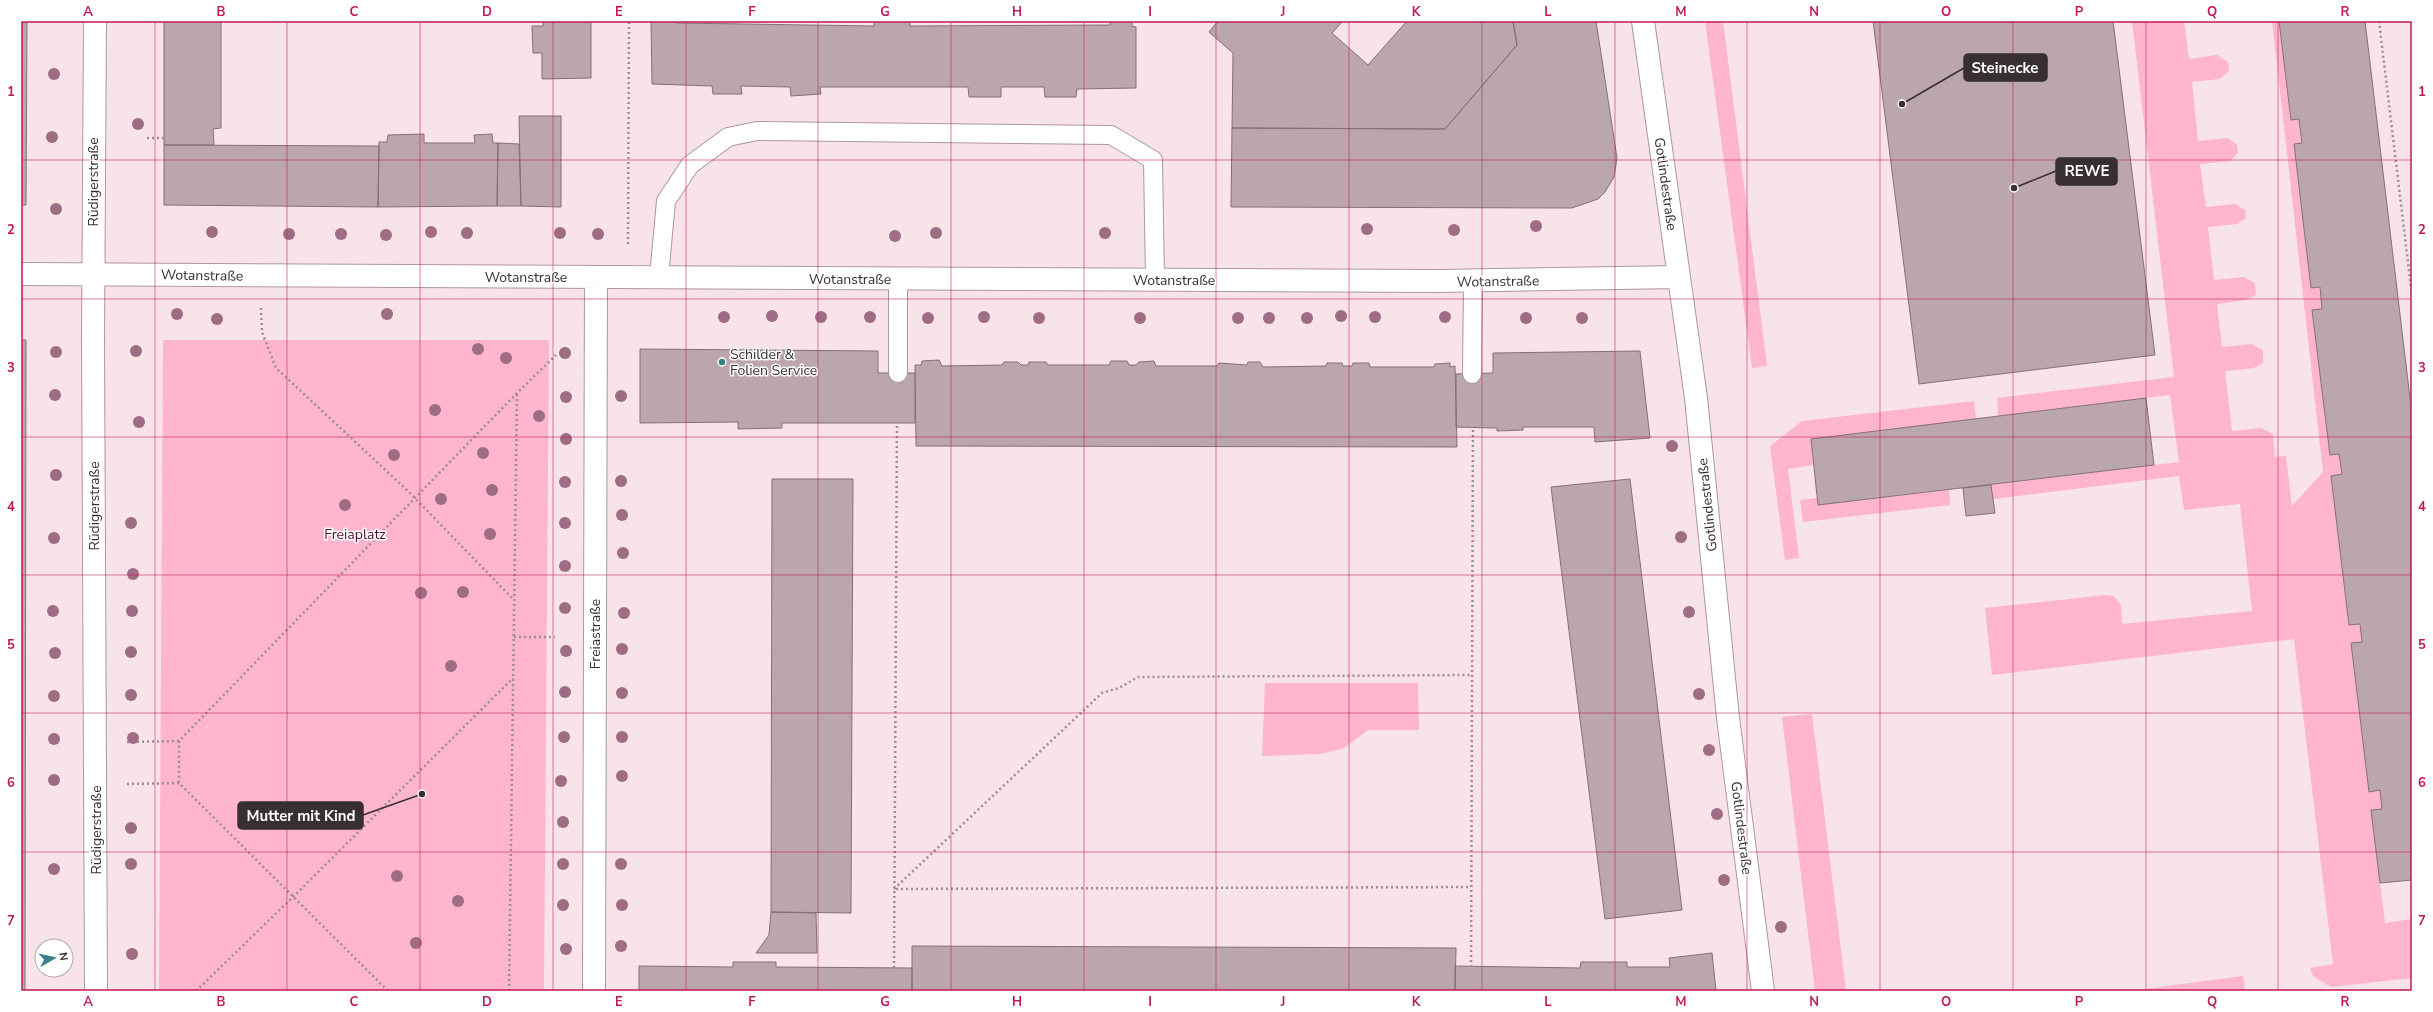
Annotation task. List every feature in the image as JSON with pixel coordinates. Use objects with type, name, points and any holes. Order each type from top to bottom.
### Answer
[{"type":"street","name":"Rüdigerstraße","points":[[94,21],[93,274],[96,991]]},
{"type":"street","name":"Gotlindestraße","points":[[1643,21],[1696,398],[1728,718],[1763,991]]},
{"type":"street","name":"Wotanstraße","points":[[21,274],[1473,281],[1679,277]]},
{"type":"street","name":"Freiastraße","points":[[594,991],[596,277]]},
{"type":"lane","points":[[659,277],[666,202],[690,165],[728,137],[757,131],[1111,135],[1153,160],[1156,280]]},
{"type":"lane","points":[[898,279],[898,373]]},
{"type":"lane","points":[[1472,374],[1473,281]]},
{"type":"path","points":[[628,21],[628,277]]},
{"type":"path","points":[[2378,21],[2412,296]]},
{"type":"path","points":[[147,138],[164,138]]},
{"type":"path","points":[[261,276],[262,332],[276,368],[414,498],[514,600]]},
{"type":"path","points":[[388,991],[179,783],[179,741],[414,498],[556,355]]},
{"type":"path","points":[[509,991],[517,393]]},
{"type":"path","points":[[894,968],[897,424]]},
{"type":"path","points":[[1471,966],[1473,427]]},
{"type":"path","points":[[514,637],[555,637]]},
{"type":"path","points":[[894,889],[1102,693],[1119,688],[1138,677],[1472,675]]},
{"type":"path","points":[[196,991],[293,897],[513,677]]},
{"type":"path","points":[[156,741],[179,741]]},
{"type":"path","points":[[159,783],[179,783]]},
{"type":"path","points":[[894,889],[1471,887]]},
{"type":"green space","points":[[1705,21],[1723,21],[1767,366],[1752,368]]},
{"type":"green space","points":[[2132,21],[2184,21],[2189,59],[2217,55],[2228,62],[2229,71],[2220,79],[2192,82],[2198,141],[2227,138],[2237,144],[2238,153],[2230,161],[2200,164],[2206,207],[2235,204],[2245,210],[2246,218],[2237,224],[2208,227],[2214,280],[2244,277],[2255,283],[2256,295],[2246,300],[2217,304],[2222,347],[2251,344],[2263,350],[2263,363],[2254,368],[2225,371],[2232,431],[2261,428],[2273,434],[2275,457],[2286,456],[2292,506],[2323,472],[2272,21],[2279,21],[2291,120],[2299,119],[2302,143],[2294,144],[2311,288],[2320,287],[2322,309],[2312,311],[2330,455],[2339,454],[2342,474],[2331,476],[2349,624],[2360,624],[2362,642],[2351,643],[2369,791],[2380,790],[2382,809],[2371,810],[2385,923],[2412,919],[2412,978],[2331,987],[2313,976],[2310,968],[2333,964],[2294,639],[1992,675],[1985,608],[2106,595],[2114,596],[2121,605],[2122,624],[2252,611],[2240,504],[2184,510],[2179,476],[1993,499],[1991,485],[2179,462],[2170,395],[1998,416],[1997,398],[2174,377]]},
{"type":"green space","name":"Freiaplatz","points":[[163,340],[549,340],[544,991],[159,991]]},
{"type":"green space","points":[[1974,401],[1976,419],[1811,439],[1813,465],[1788,469],[1799,558],[1785,560],[1770,446],[1802,421]]},
{"type":"green space","points":[[1949,490],[1950,505],[1803,522],[1800,500],[1817,498],[1819,505]]},
{"type":"green space","points":[[1265,683],[1418,683],[1419,730],[1368,730],[1344,748],[1321,754],[1262,756]]},
{"type":"green space","points":[[1812,714],[1846,991],[1815,991],[1782,717]]},
{"type":"green space","points":[[2243,976],[2245,991],[2129,991]]},
{"type":"building","points":[[21,21],[27,21],[26,205],[21,205]]},
{"type":"building","points":[[164,21],[221,21],[221,128],[213,129],[214,145],[164,145]]},
{"type":"building","points":[[543,21],[591,21],[591,78],[542,79],[542,53],[533,53],[532,26],[543,26]]},
{"type":"building","points":[[677,21],[677,23],[874,26],[874,21],[910,21],[910,26],[1110,25],[1110,21],[1132,21],[1132,26],[1136,27],[1136,88],[1077,89],[1076,97],[1045,97],[1044,87],[1001,87],[1001,97],[969,97],[968,87],[820,87],[821,94],[791,96],[790,87],[741,86],[742,94],[713,94],[712,86],[652,84],[651,22]]},
{"type":"building","points":[[1218,21],[1343,21],[1332,33],[1368,65],[1407,21],[1513,21],[1517,45],[1445,129],[1232,128],[1233,53],[1209,32]]},
{"type":"building","points":[[1513,21],[1596,21],[1617,158],[1614,177],[1605,192],[1598,199],[1572,208],[1231,207],[1232,128],[1445,129],[1517,45]]},
{"type":"building","points":[[1873,21],[2113,21],[2155,355],[1919,384]]},
{"type":"building","points":[[2279,21],[2365,21],[2412,415],[2412,880],[2380,883],[2371,810],[2382,809],[2380,790],[2369,792],[2351,643],[2362,642],[2360,624],[2349,625],[2331,476],[2342,474],[2339,454],[2330,455],[2312,310],[2322,309],[2320,287],[2311,288],[2294,144],[2302,143],[2299,119],[2291,120]]},
{"type":"building","points":[[519,116],[561,116],[561,207],[521,206]]},
{"type":"building","points":[[424,134],[424,143],[475,143],[474,135],[492,134],[493,143],[498,143],[497,206],[378,207],[379,142],[387,142],[388,135]]},
{"type":"building","points":[[498,143],[519,144],[521,206],[497,206]]},
{"type":"building","points":[[164,145],[379,146],[378,207],[164,205]]},
{"type":"building","points":[[21,340],[26,340],[25,991],[21,991]]},
{"type":"building","points":[[640,349],[878,351],[878,373],[915,373],[915,423],[782,423],[782,428],[738,429],[738,422],[640,423]]},
{"type":"building","points":[[1640,351],[1650,438],[1595,442],[1594,427],[1523,427],[1523,430],[1497,431],[1497,428],[1456,427],[1456,374],[1493,373],[1493,353]]},
{"type":"building","points":[[939,360],[942,366],[1002,365],[1004,362],[1018,362],[1021,365],[1028,365],[1029,362],[1046,362],[1048,365],[1109,365],[1111,361],[1127,361],[1129,365],[1136,365],[1139,362],[1154,361],[1156,366],[1217,366],[1219,363],[1247,365],[1248,362],[1260,362],[1263,367],[1326,366],[1327,363],[1342,363],[1343,366],[1352,366],[1353,363],[1369,363],[1370,367],[1434,367],[1435,364],[1450,363],[1450,367],[1455,366],[1457,447],[916,446],[915,365],[921,365],[922,361]]},
{"type":"building","points":[[2146,398],[2154,465],[1818,505],[1811,439]]},
{"type":"building","points":[[772,479],[853,479],[851,913],[771,912]]},
{"type":"building","points":[[1630,479],[1682,910],[1605,919],[1551,487]]},
{"type":"building","points":[[1991,485],[1995,513],[1966,516],[1963,488]]},
{"type":"building","points":[[771,912],[816,913],[817,953],[756,953],[769,935]]},
{"type":"building","points":[[912,946],[1456,948],[1455,991],[912,991]]},
{"type":"building","points":[[1712,953],[1716,991],[1455,991],[1455,966],[1580,968],[1581,962],[1627,962],[1627,967],[1670,967],[1669,958]]},
{"type":"building","points":[[733,962],[776,962],[776,967],[912,968],[912,991],[639,991],[639,966],[733,967]]},
{"type":"place","name":"Steinecke","points":[[1902,104]]},
{"type":"place","name":"REWE","points":[[2014,188]]},
{"type":"place","name":"Schilder & Folien Service","points":[[722,362]]},
{"type":"place","name":"Mutter mit Kind","points":[[422,794]]}]
